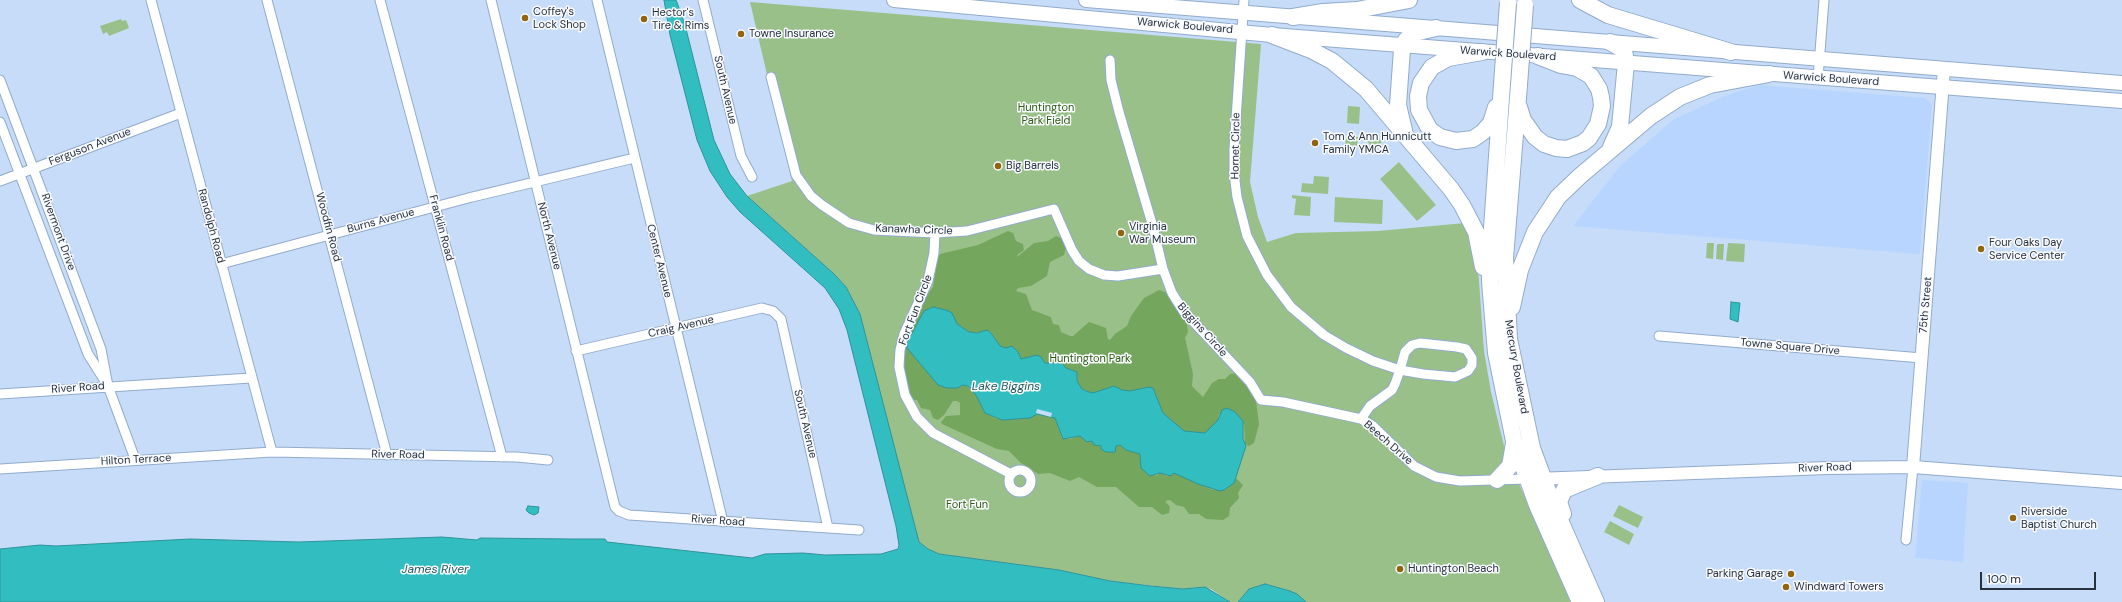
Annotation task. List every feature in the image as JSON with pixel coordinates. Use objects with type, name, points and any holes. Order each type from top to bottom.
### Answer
[{"type":"highway","points":[[1293,17],[1323,12],[1357,10],[1409,0]]},
{"type":"highway","points":[[1580,0],[1608,15],[1732,52]]},
{"type":"highway","name":"Mercury Boulevard","points":[[1508,2],[1490,242],[1491,301],[1500,376],[1514,441],[1569,541],[1596,602]]},
{"type":"highway","name":"Mercury Boulevard","points":[[1525,2],[1505,266],[1508,339],[1526,423],[1535,479],[1580,602]]},
{"type":"highway","points":[[1407,138],[1398,105],[1399,69],[1404,45],[1414,33],[1436,28]]},
{"type":"highway","points":[[1272,35],[1311,50],[1342,68],[1363,86],[1451,189],[1468,214],[1476,232],[1491,301]]},
{"type":"highway","points":[[1610,42],[1624,50],[1626,63],[1620,127],[1610,150]]},
{"type":"highway","points":[[1482,52],[1442,60],[1428,72],[1422,83],[1418,96],[1419,110],[1425,124],[1435,134],[1447,139],[1456,141],[1473,139],[1491,123],[1502,84]]},
{"type":"highway","points":[[1518,92],[1527,127],[1535,137],[1549,146],[1561,149],[1575,147],[1589,138],[1598,124],[1602,106],[1601,97],[1599,88],[1591,76],[1577,68],[1562,65],[1538,56]]},
{"type":"highway","points":[[1508,339],[1517,281],[1524,256],[1535,232],[1563,192],[1656,112],[1680,97],[1710,85],[1769,74]]},
{"type":"highway","points":[[1496,480],[1508,469],[1511,462],[1514,441]]},
{"type":"highway","points":[[1569,541],[1559,502],[1561,493],[1568,487],[1598,476]]},
{"type":"main road","name":"Warwick Boulevard","points":[[894,0],[927,1],[1272,35],[2122,101]]},
{"type":"main road","name":"Warwick Boulevard","points":[[1086,0],[1128,4],[1243,7],[1293,17],[2122,83]]},
{"type":"main road","points":[[1127,20],[1128,4]]},
{"type":"street","name":"Randolph Road","points":[[151,0],[272,452]]},
{"type":"street","name":"Woodfin Road","points":[[267,0],[387,455]]},
{"type":"street","name":"Franklin Road","points":[[380,0],[502,457]]},
{"type":"street","name":"North Avenue","points":[[491,0],[606,472]]},
{"type":"street","name":"Center Avenue","points":[[597,0],[723,522]]},
{"type":"street","name":"South Avenue","points":[[703,0],[741,156],[752,177]]},
{"type":"street","points":[[1818,78],[1824,0]]},
{"type":"street","name":"Hornet Circle","points":[[1243,7],[1234,149],[1234,173],[1243,221],[1256,256],[1280,294],[1291,307],[1324,335],[1346,348],[1400,370]]},
{"type":"street","name":"Biggins Circle","points":[[1110,60],[1111,80],[1163,269],[1172,293],[1184,312],[1250,382],[1261,400],[1290,404],[1361,419]]},
{"type":"street","name":"75th Street","points":[[1906,540],[1922,358],[1944,69]]},
{"type":"street","name":"Kanawha Circle","points":[[771,77],[796,175],[811,196],[832,214],[849,223],[874,230],[935,233],[967,231],[1054,209],[1072,250],[1079,261],[1089,269],[1104,275],[1118,276],[1163,269]]},
{"type":"street","name":"Rivermont Drive","points":[[0,80],[101,349],[108,386],[135,459]]},
{"type":"street","name":"Ferguson Avenue","points":[[0,182],[181,113]]},
{"type":"street","name":"Rivermont Drive","points":[[0,122],[88,354],[108,386]]},
{"type":"street","name":"Burns Avenue","points":[[221,264],[435,207],[634,158]]},
{"type":"street","name":"Fort Fun Circle","points":[[935,233],[934,253],[928,281],[902,342],[899,359],[900,376],[908,402],[922,423],[939,437],[1011,474]]},
{"type":"street","name":"Craig Avenue","points":[[576,351],[762,308],[773,311],[781,319]]},
{"type":"street","name":"South Avenue","points":[[781,319],[828,528]]},
{"type":"street","name":"Towne Square Drive","points":[[1659,336],[1922,358]]},
{"type":"street","name":"Beech Drive","points":[[1400,370],[1455,377],[1468,371],[1473,362],[1469,352],[1466,349],[1451,345],[1417,343],[1412,345],[1405,352],[1392,390],[1387,396],[1370,406],[1361,419],[1377,430],[1407,461],[1428,474],[1452,480],[1535,479]]},
{"type":"street","name":"River Road","points":[[0,394],[251,378]]},
{"type":"street","name":"River Road","points":[[272,452],[502,457],[548,460]]},
{"type":"street","name":"Hilton Terrace","points":[[0,468],[272,452]]},
{"type":"street","name":"River Road","points":[[1535,479],[1827,468],[1913,467],[2122,483]]},
{"type":"street","name":"River Road","points":[[606,472],[613,502],[624,514],[723,522],[859,530]]},
{"type":"shaded area","points":[[1759,85],[1925,98],[1932,104],[1920,254],[1573,226],[1621,165],[1674,119],[1725,96]]},
{"type":"shaded area","points":[[1922,480],[1968,483],[1963,562],[1915,558]]},
{"type":"green space","name":"Huntington Park","points":[[750,2],[1261,44],[1250,182],[1258,217],[1267,242],[1296,233],[1378,231],[1465,223],[1478,267],[1484,351],[1491,392],[1506,454],[1571,602],[1306,602],[1290,591],[1265,584],[1249,589],[1238,602],[1230,602],[1211,589],[1200,587],[1183,589],[1110,581],[1059,570],[939,554],[928,549],[919,542],[912,522],[860,314],[846,287],[834,274],[747,196],[792,181]]},
{"type":"green space","points":[[121,19],[122,21],[126,20],[129,28],[109,36],[107,32],[103,34],[100,26]]},
{"type":"green space","points":[[1348,106],[1360,107],[1359,124],[1347,123]]},
{"type":"green space","points":[[1373,132],[1382,142],[1374,149],[1365,139]]},
{"type":"green space","points":[[1349,135],[1358,137],[1357,146],[1345,144]]},
{"type":"green space","points":[[1399,162],[1436,205],[1417,221],[1380,179]]},
{"type":"green space","points":[[1314,176],[1329,177],[1328,194],[1301,192],[1302,183],[1313,184]]},
{"type":"green space","points":[[1292,195],[1311,197],[1310,216],[1294,215],[1296,199],[1292,198]]},
{"type":"green space","points":[[1335,197],[1383,200],[1382,224],[1334,222]]},
{"type":"green space","points":[[1008,231],[1013,233],[1016,241],[1023,244],[1024,250],[1018,254],[1017,257],[1034,243],[1048,241],[1056,236],[1063,239],[1066,248],[1064,255],[1050,262],[1047,276],[1031,286],[1018,288],[1016,291],[1026,294],[1032,310],[1051,317],[1053,324],[1059,325],[1061,332],[1070,336],[1073,336],[1089,322],[1106,328],[1108,339],[1110,340],[1115,334],[1127,326],[1131,316],[1144,298],[1159,290],[1167,293],[1187,324],[1188,332],[1185,338],[1193,374],[1192,386],[1203,397],[1212,383],[1219,379],[1225,379],[1230,374],[1237,373],[1241,376],[1256,401],[1259,424],[1254,443],[1249,446],[1245,444],[1244,424],[1219,414],[1218,420],[1205,433],[1184,431],[1163,413],[1156,399],[1155,392],[1149,387],[1130,391],[1122,390],[1114,386],[1093,393],[1082,389],[1077,381],[1077,372],[1066,368],[1062,363],[1049,364],[1044,363],[1042,359],[1021,359],[1006,348],[1000,346],[991,332],[969,332],[957,324],[946,310],[933,307],[924,311],[911,335],[908,335],[924,299],[933,287],[937,259],[940,254],[978,245]]},
{"type":"green space","points":[[1707,243],[1714,243],[1713,259],[1706,258]]},
{"type":"green space","points":[[1728,243],[1745,244],[1744,262],[1726,261]]},
{"type":"green space","points":[[1717,244],[1724,244],[1723,260],[1716,259]]},
{"type":"green space","points":[[907,344],[907,348],[938,385],[947,388],[956,388],[966,385],[976,395],[985,413],[995,418],[1002,420],[1030,418],[1037,414],[1055,418],[1062,438],[1070,439],[1080,436],[1092,441],[1097,446],[1102,446],[1106,452],[1116,449],[1116,446],[1120,445],[1126,450],[1141,454],[1140,463],[1156,476],[1160,473],[1167,476],[1174,473],[1213,490],[1234,483],[1236,478],[1243,485],[1238,493],[1239,498],[1230,508],[1229,516],[1223,520],[1206,519],[1199,514],[1189,514],[1184,507],[1176,505],[1170,500],[1165,501],[1170,507],[1169,513],[1162,515],[1152,507],[1139,507],[1116,487],[1097,487],[1079,477],[1070,481],[1050,473],[1038,474],[1021,463],[1009,451],[997,449],[942,424],[941,422],[946,416],[960,415],[960,403],[957,401],[953,401],[944,415],[938,420],[933,418],[930,410],[921,408],[917,400],[911,400],[902,368],[905,355],[905,345]]},
{"type":"green space","points":[[1619,505],[1643,517],[1638,528],[1613,516]]},
{"type":"green space","points":[[1610,521],[1634,534],[1629,545],[1604,532]]},
{"type":"water","name":"James River","points":[[664,0],[676,0],[678,5],[685,25],[714,140],[730,174],[747,196],[834,274],[846,287],[860,314],[919,542],[928,549],[939,554],[1059,570],[1110,581],[1183,589],[1205,587],[1230,602],[0,602],[0,549],[40,545],[56,546],[190,539],[299,542],[442,537],[477,540],[480,538],[605,539],[607,542],[752,558],[765,554],[881,554],[898,549],[899,545],[896,526],[847,330],[839,309],[825,288],[740,212],[727,197],[710,171],[697,140],[670,35]]},
{"type":"water","points":[[1731,302],[1740,303],[1738,322],[1730,319]]},
{"type":"water","name":"Lake Biggins","points":[[933,307],[952,313],[957,324],[969,332],[977,333],[987,330],[991,333],[1000,346],[1006,348],[1012,346],[1018,352],[1021,359],[1037,355],[1041,357],[1045,363],[1062,363],[1066,368],[1077,372],[1077,381],[1082,389],[1086,391],[1093,393],[1114,386],[1122,390],[1130,391],[1149,387],[1153,388],[1163,413],[1184,431],[1205,433],[1218,420],[1222,410],[1227,408],[1235,412],[1243,421],[1243,439],[1246,446],[1234,483],[1220,491],[1198,484],[1174,473],[1171,476],[1160,473],[1150,476],[1141,468],[1140,454],[1126,450],[1120,445],[1116,446],[1115,452],[1106,452],[1101,449],[1101,446],[1094,445],[1092,441],[1087,442],[1080,436],[1063,439],[1055,418],[1037,414],[1030,418],[1002,420],[985,413],[976,395],[968,386],[963,385],[957,388],[947,388],[938,385],[907,348],[908,335],[911,335],[924,311]]},
{"type":"water","points":[[528,506],[539,507],[538,513],[534,515],[529,513],[526,510]]},
{"type":"water","points":[[1265,584],[1297,594],[1306,602],[1238,602],[1249,589]]},
{"type":"pier","points":[[1037,409],[1052,413],[1051,417],[1036,413]]},
{"type":"place","name":"Coffey's Lock Shop","points":[[525,18]]},
{"type":"place","name":"Hector's Tire & Rims","points":[[644,19]]},
{"type":"place","name":"Towne Insurance","points":[[741,34]]},
{"type":"place","name":"Tom & Ann Hunnicutt Family YMCA","points":[[1315,143]]},
{"type":"place","name":"Big Barrels","points":[[998,166]]},
{"type":"place","name":"Virginia War Museum","points":[[1121,233]]},
{"type":"place","name":"Four Oaks Day Service Center","points":[[1981,249]]},
{"type":"place","name":"Riverside Baptist Church","points":[[2013,518]]},
{"type":"place","name":"Huntington Beach","points":[[1400,569]]},
{"type":"place","name":"Parking Garage","points":[[1791,574]]},
{"type":"place","name":"Windward Towers","points":[[1786,587]]},
{"type":"park label","name":"Huntington Park Field","points":[[1046,114]]},
{"type":"park label","name":"Fort Fun","points":[[967,505]]}]
